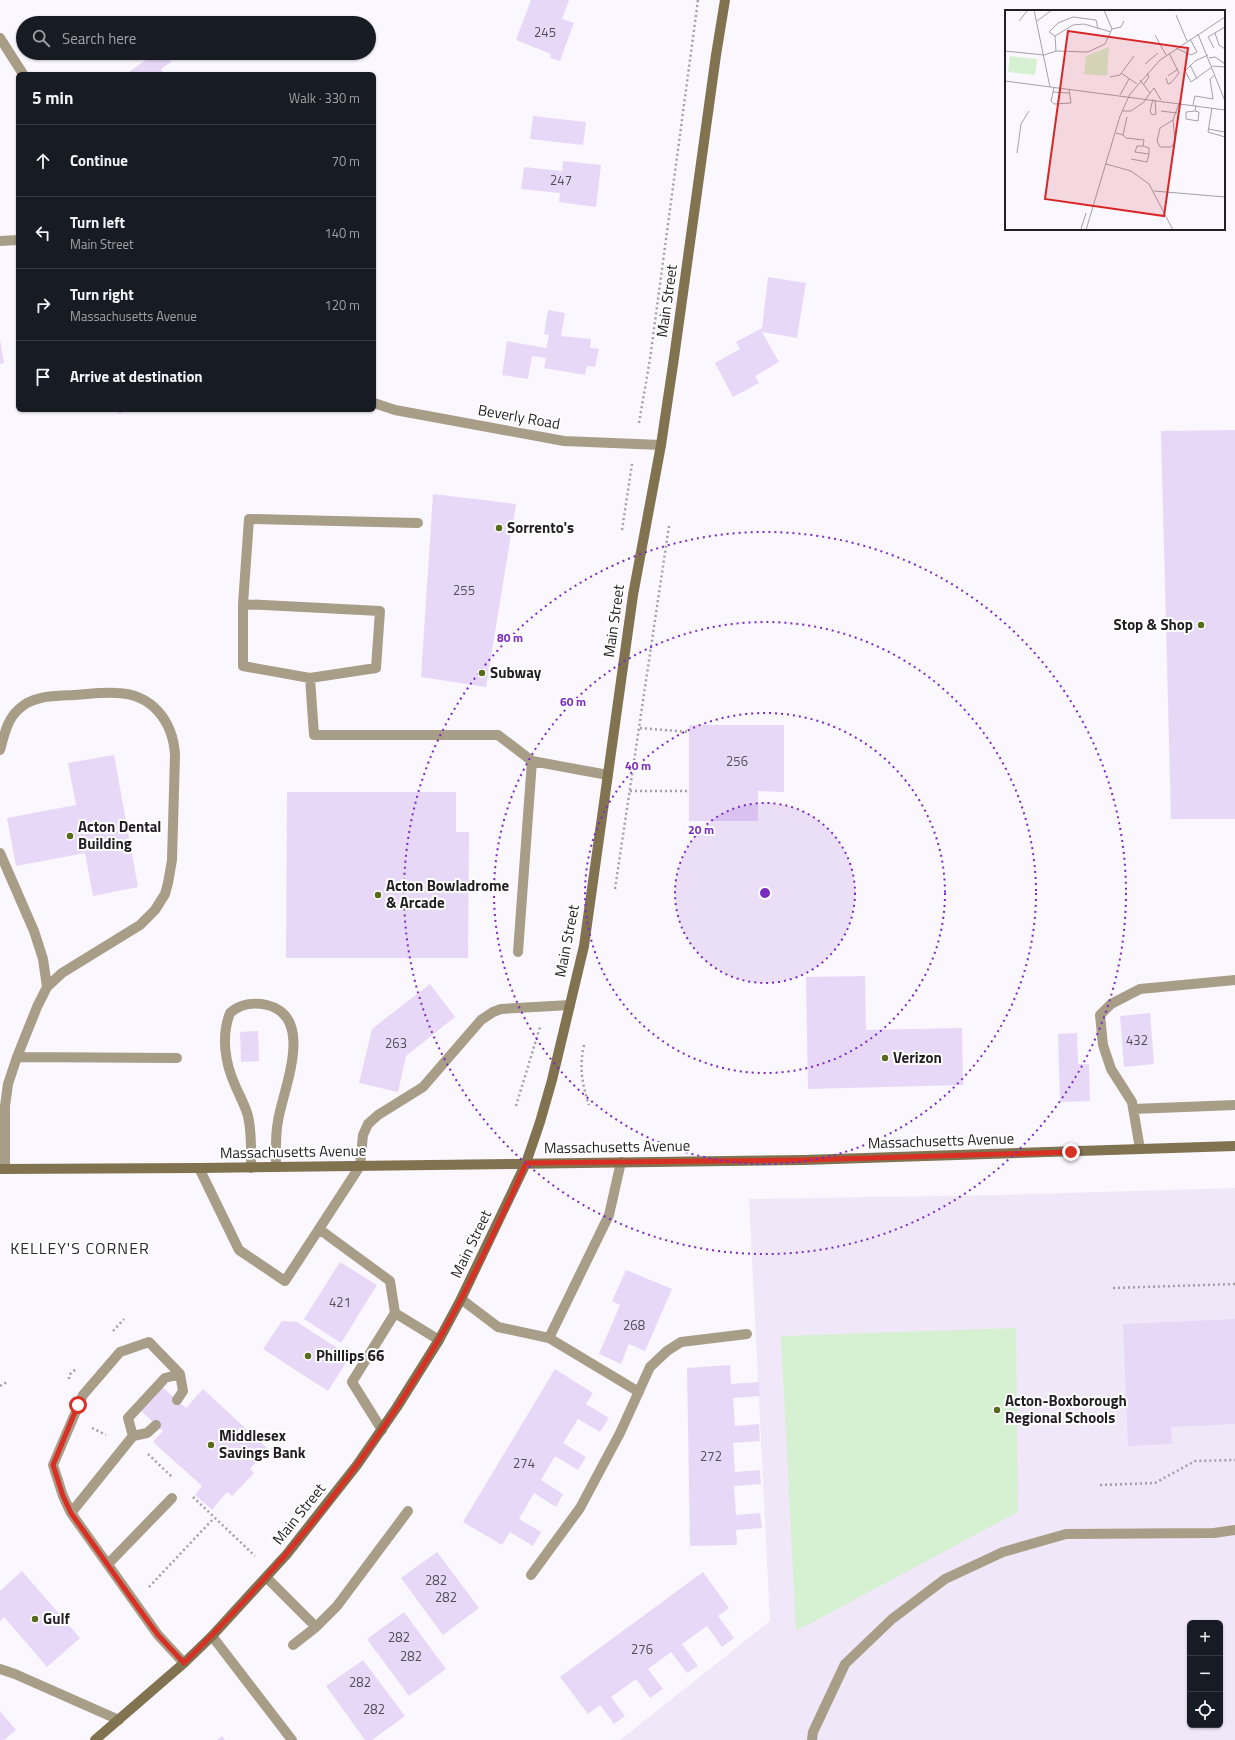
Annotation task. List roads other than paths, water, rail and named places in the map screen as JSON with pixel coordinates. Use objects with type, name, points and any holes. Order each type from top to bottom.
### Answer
[{"type":"main road","name":"Main Street","points":[[95,1740],[184,1663],[212,1636],[267,1578],[323,1510],[382,1430],[439,1340],[461,1299],[526,1163],[546,1101],[584,946],[633,595],[661,445],[725,0]]},
{"type":"main road","name":"Massachusetts Avenue","points":[[2,1169],[251,1168],[804,1160],[1235,1146]]},
{"type":"street","points":[[0,38],[22,72]]},
{"type":"street","points":[[0,241],[16,240]]},
{"type":"street","name":"Beverly Road","points":[[376,404],[395,410],[564,441],[661,445]]},
{"type":"street","points":[[243,604],[380,611],[376,668],[310,678],[243,666],[243,604],[249,519],[418,524]]},
{"type":"street","points":[[310,678],[314,735],[498,735],[532,761],[608,776]]},
{"type":"street","points":[[0,750],[11,720],[18,709],[25,704],[51,696],[116,693],[138,697],[156,708],[169,726],[175,745],[171,866],[168,883],[160,903],[149,917],[140,925],[67,969],[54,979],[47,987],[16,1057],[6,1095],[2,1169]]},
{"type":"street","points":[[518,952],[532,761]]},
{"type":"street","points":[[0,853],[34,931],[43,959],[47,987]]},
{"type":"street","points":[[1140,1149],[1132,1102],[1111,1069],[1102,1045],[1100,1015],[1110,1004],[1140,990],[1235,980]]},
{"type":"street","points":[[251,1168],[249,1122],[230,1074],[226,1051],[226,1025],[230,1013],[241,1006],[251,1004],[266,1005],[283,1012],[290,1023],[292,1032],[293,1044],[291,1071],[277,1129],[276,1167]]},
{"type":"street","points":[[199,1168],[239,1250],[284,1281],[360,1166],[363,1135],[368,1124],[378,1115],[416,1092],[430,1081],[486,1016],[509,1008],[570,1005]]},
{"type":"street","points":[[16,1057],[176,1058]]},
{"type":"street","points":[[1133,1109],[1235,1104]]},
{"type":"street","points":[[549,1338],[608,1215],[621,1162]]},
{"type":"street","points":[[319,1229],[390,1280],[395,1313],[352,1382],[382,1430]]},
{"type":"street","points":[[461,1299],[498,1327],[549,1338],[639,1392]]},
{"type":"street","points":[[395,1313],[439,1340]]},
{"type":"street","points":[[531,1575],[580,1508],[620,1433],[650,1367],[667,1351],[681,1342],[747,1334]]},
{"type":"street","points":[[177,1400],[183,1392],[180,1374],[149,1342],[120,1352],[83,1396],[53,1465],[63,1496],[71,1513],[158,1635],[184,1663]]},
{"type":"street","points":[[133,1436],[128,1418],[165,1378],[180,1374]]},
{"type":"street","points":[[71,1513],[133,1436],[147,1434],[156,1425]]},
{"type":"street","points":[[108,1564],[172,1498]]},
{"type":"street","points":[[293,1645],[316,1627],[337,1606],[408,1511]]},
{"type":"street","points":[[812,1740],[813,1732],[845,1664],[892,1619],[945,1579],[1003,1552],[1066,1534],[1214,1533],[1235,1530]]},
{"type":"street","points":[[267,1578],[316,1627]]},
{"type":"street","points":[[212,1636],[292,1740]]},
{"type":"street","points":[[0,1669],[15,1674],[119,1720]]},
{"type":"place","name":"Sorrento's","points":[[499,528]]},
{"type":"place","name":"Stop & Shop","points":[[1201,625]]},
{"type":"place","name":"Subway","points":[[482,673]]},
{"type":"place","name":"Acton Dental Building","points":[[70,836]]},
{"type":"place","name":"Acton Bowladrome & Arcade","points":[[378,895]]},
{"type":"place","name":"Verizon","points":[[885,1058]]},
{"type":"place","name":"Phillips 66","points":[[308,1356]]},
{"type":"place","name":"Acton-Boxborough Regional Schools","points":[[997,1410]]},
{"type":"place","name":"Middlesex Savings Bank","points":[[211,1445]]},
{"type":"place","name":"Gulf","points":[[35,1619]]},
{"type":"district","name":"KELLEY'S CORNER","points":[[80,1248]]}]
